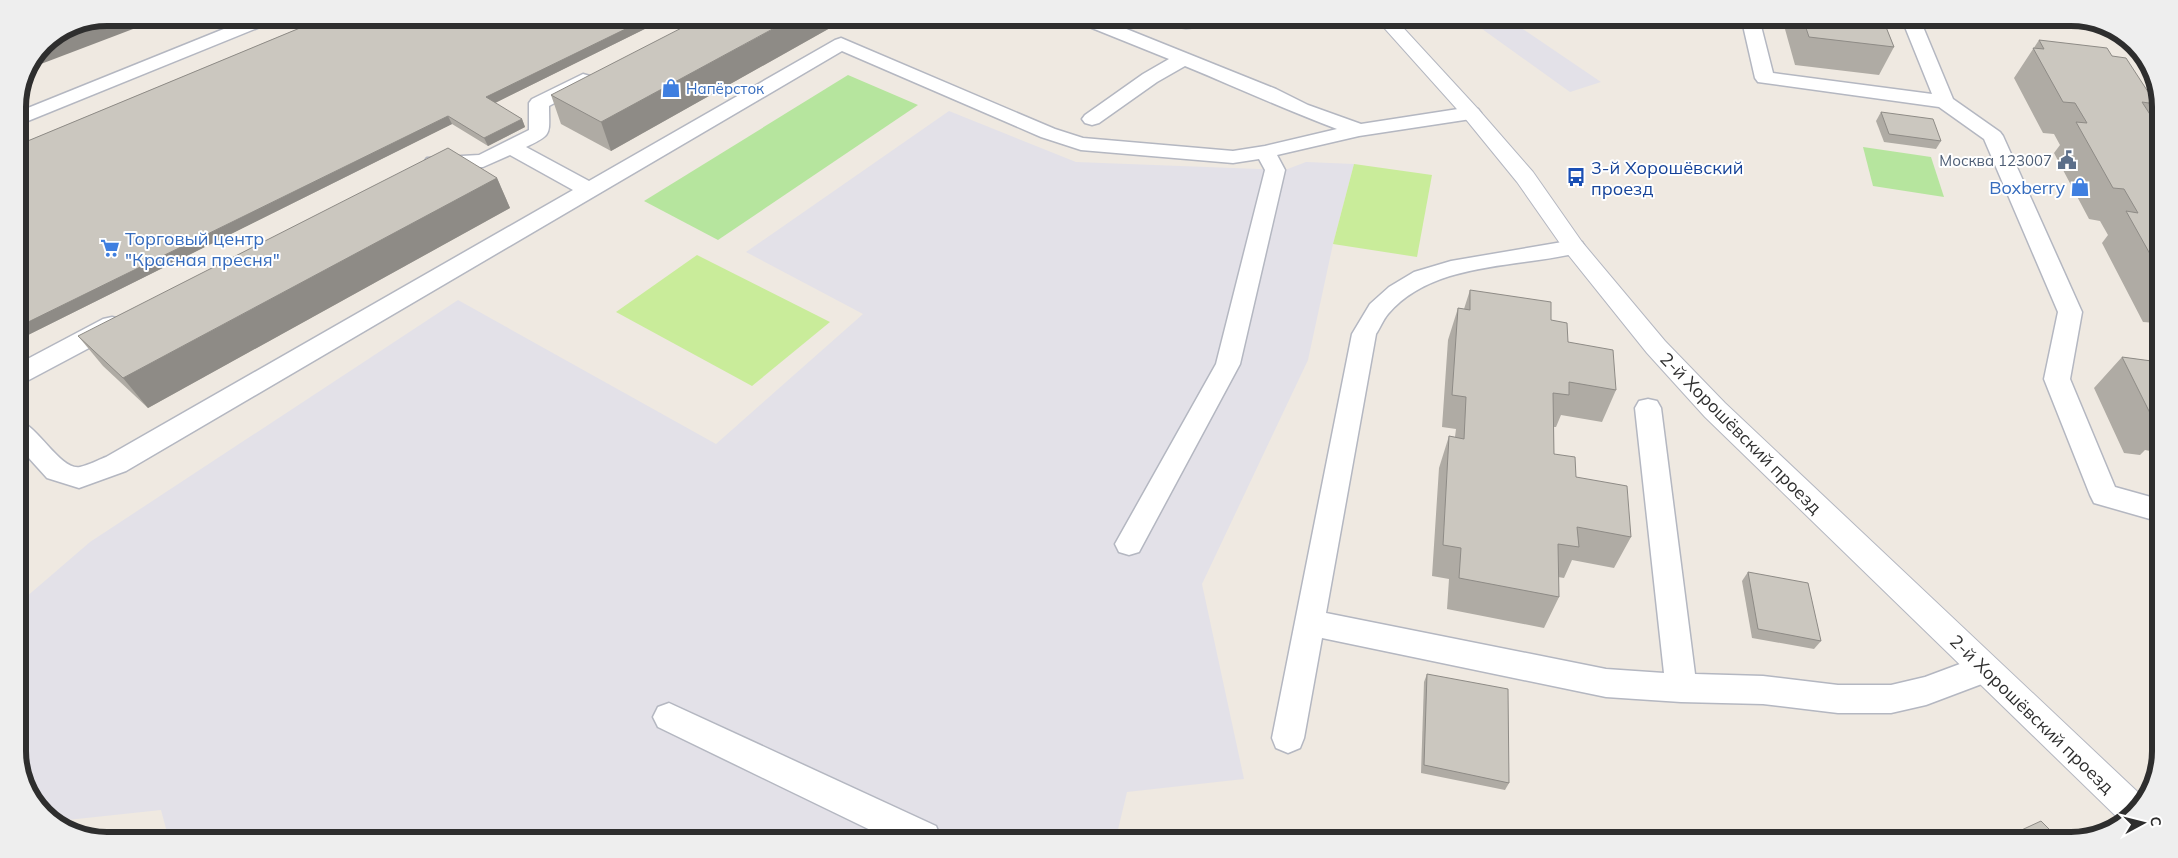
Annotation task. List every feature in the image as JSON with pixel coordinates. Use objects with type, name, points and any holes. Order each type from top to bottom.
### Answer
[{"type":"street","name":"2-й Хорошёвский проезд","points":[[1392,26],[1471,113],[1525,177],[1574,247],[1656,347],[1715,410],[2119,798]]},
{"type":"lane","points":[[26,115],[246,26]]},
{"type":"lane","points":[[1103,26],[1269,92],[1301,109],[1359,130]]},
{"type":"lane","points":[[1751,26],[1765,78],[1945,102],[1993,136],[2070,312],[2057,379],[2104,496],[2152,508]]},
{"type":"lane","points":[[1914,26],[1945,102]]},
{"type":"lane","points":[[26,438],[57,471],[79,478],[116,464],[841,44],[1048,133],[1081,144],[1233,157],[1265,152],[1359,130],[1471,113]]},
{"type":"lane","points":[[1092,119],[1150,78],[1184,59]]},
{"type":"lane","points":[[411,171],[429,162],[483,161],[539,133],[539,103],[599,72]]},
{"type":"lane","points":[[510,148],[590,190]]},
{"type":"lane","points":[[1128,544],[1228,364],[1275,170],[1265,152]]},
{"type":"lane","points":[[1288,738],[1364,334],[1378,310],[1398,292],[1422,277],[1451,268],[1574,247]]},
{"type":"lane","points":[[26,371],[130,316]]},
{"type":"lane","points":[[1648,408],[1681,688]]},
{"type":"lane","points":[[1311,623],[1606,683],[1681,688],[1763,690],[1838,699],[1891,699],[1926,691],[1984,669]]},
{"type":"lane","points":[[669,717],[911,832]]},
{"type":"shaded area","points":[[1478,26],[1518,26],[1601,82],[1570,92]]},
{"type":"shaded area","points":[[949,111],[1076,162],[1285,170],[1306,162],[1354,164],[1333,244],[1308,360],[1202,584],[1244,779],[1127,792],[1117,832],[167,832],[161,810],[66,820],[43,800],[31,777],[26,756],[26,597],[90,542],[458,300],[716,444],[863,314],[746,252]]},
{"type":"green space","points":[[848,75],[918,105],[718,240],[644,201]]},
{"type":"green space","points":[[1863,147],[1931,157],[1944,197],[1873,186]]},
{"type":"green space","points":[[1354,164],[1432,175],[1417,257],[1333,244]]},
{"type":"green space","points":[[697,255],[830,322],[752,386],[616,312]]},
{"type":"building","name":"Торговый центр \"Красная пресня\"","points":[[305,26],[632,26],[486,97],[522,119],[484,138],[448,116],[26,323],[26,142]]},
{"type":"building","points":[[685,26],[778,26],[601,122],[551,95]]},
{"type":"building","points":[[1805,26],[1886,26],[1894,47],[1809,37]]},
{"type":"building","points":[[2039,40],[2107,48],[2112,56],[2126,58],[2151,96],[2152,103],[2142,102],[2152,118],[2152,257],[2126,211],[2138,213],[2124,189],[2113,188],[2076,122],[2087,123],[2075,103],[2063,102],[2033,48],[2044,49]]},
{"type":"building","points":[[1881,112],[1933,119],[1941,141],[1889,134]]},
{"type":"building","points":[[448,148],[497,178],[123,378],[78,336]]},
{"type":"building","points":[[1470,290],[1551,302],[1551,320],[1567,323],[1568,342],[1613,350],[1616,390],[1569,382],[1569,395],[1553,393],[1554,454],[1575,457],[1576,477],[1627,486],[1631,537],[1577,527],[1579,547],[1558,544],[1559,597],[1459,578],[1461,548],[1443,545],[1449,436],[1464,439],[1466,397],[1452,395],[1458,308],[1470,310]]},
{"type":"building","points":[[2122,357],[2152,361],[2152,417]]},
{"type":"building","points":[[1748,572],[1808,583],[1821,641],[1758,629]]},
{"type":"building","points":[[1427,674],[1508,689],[1509,783],[1424,765]]},
{"type":"building","points":[[2041,821],[2052,832],[2017,832]]},
{"type":"place","name":"Напёрсток","points":[[671,88]]},
{"type":"place","name":"Москва 123007","points":[[2067,160]]},
{"type":"place","name":"3-й Хорошёвский проезд","points":[[1576,177]]},
{"type":"place","name":"Boxberry","points":[[2080,187]]},
{"type":"place","name":"Торговый центр \"Красная пресня\"","points":[[110,248]]}]
